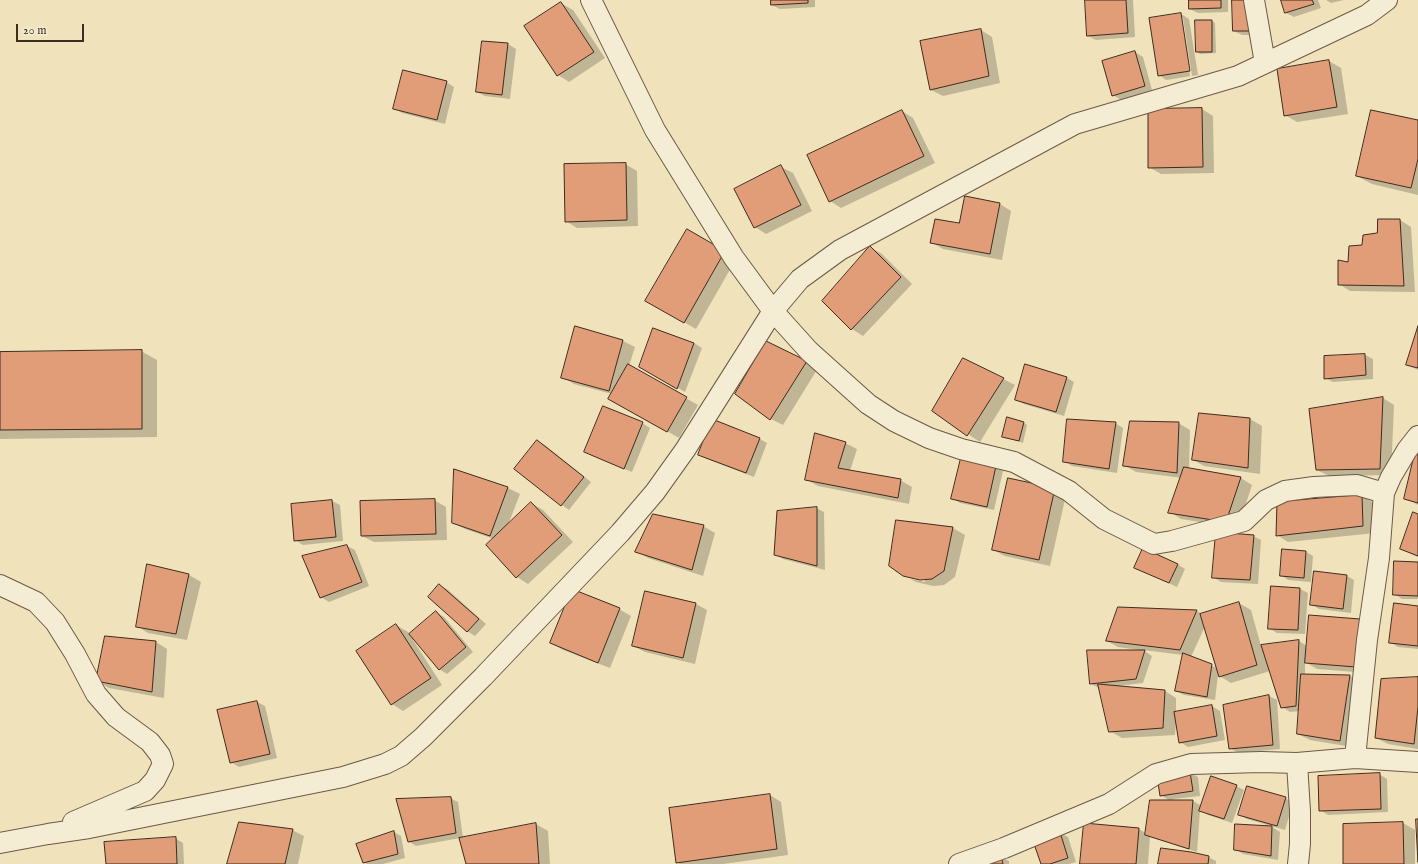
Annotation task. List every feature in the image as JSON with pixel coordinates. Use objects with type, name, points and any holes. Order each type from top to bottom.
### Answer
[{"type":"street","points":[[591,0],[655,130],[734,258],[773,311],[809,351],[868,404],[888,417],[929,438],[961,449],[1014,462],[1069,491],[1104,519],[1154,544],[1172,541],[1244,521],[1266,500],[1285,491],[1357,484],[1384,493]]},
{"type":"street","points":[[1254,0],[1265,63]]},
{"type":"street","points":[[0,843],[89,828],[342,777],[385,764],[400,756],[423,737],[483,677],[630,521],[654,492],[685,450],[773,311],[800,279],[840,250],[1076,124],[1238,76],[1368,15],[1387,0]]},
{"type":"street","points":[[1355,758],[1367,640],[1379,558],[1384,493],[1391,477],[1407,450],[1418,436]]},
{"type":"street","points":[[0,585],[36,602],[55,622],[75,654],[96,694],[116,717],[150,742],[160,755],[162,764],[155,780],[144,791],[48,834]]},
{"type":"street","points":[[959,864],[1004,848],[1109,804],[1156,774],[1191,764],[1261,762],[1297,763],[1355,758],[1418,762]]},
{"type":"street","points":[[1297,763],[1300,811],[1300,844],[1298,864]]},
{"type":"building","points":[[771,0],[808,0],[808,3],[771,5]]},
{"type":"building","points":[[1085,0],[1126,0],[1128,33],[1087,36]]},
{"type":"building","points":[[1189,0],[1221,0],[1221,8],[1189,9]]},
{"type":"building","points":[[1232,0],[1248,0],[1249,31],[1233,31]]},
{"type":"building","points":[[1281,0],[1312,0],[1314,4],[1285,13]]},
{"type":"building","points":[[561,2],[594,52],[557,76],[524,26]]},
{"type":"building","points":[[1181,13],[1190,71],[1158,76],[1149,18]]},
{"type":"building","points":[[1195,20],[1212,20],[1212,52],[1196,52]]},
{"type":"building","points":[[981,29],[989,76],[930,90],[920,41]]},
{"type":"building","points":[[482,41],[508,43],[502,95],[476,92]]},
{"type":"building","points":[[1135,51],[1145,86],[1112,96],[1102,61]]},
{"type":"building","points":[[1329,60],[1337,107],[1284,116],[1277,69]]},
{"type":"building","points":[[403,70],[447,81],[437,120],[393,109]]},
{"type":"building","points":[[1202,108],[1203,167],[1148,168],[1148,109]]},
{"type":"building","points":[[902,110],[924,156],[829,202],[807,155]]},
{"type":"building","points":[[1371,110],[1418,120],[1418,159],[1411,188],[1356,176]]},
{"type":"building","points":[[626,163],[627,220],[565,222],[564,164]]},
{"type":"building","points":[[781,165],[801,205],[754,228],[734,189]]},
{"type":"building","points":[[965,196],[1000,203],[990,254],[930,243],[935,219],[959,223]]},
{"type":"building","points":[[1378,219],[1400,219],[1404,286],[1338,285],[1338,260],[1348,262],[1349,246],[1362,245],[1363,235],[1377,233]]},
{"type":"building","points":[[687,229],[725,251],[684,323],[645,301]]},
{"type":"building","points":[[870,246],[901,277],[851,330],[822,301]]},
{"type":"building","points":[[575,326],[623,340],[609,391],[561,378]]},
{"type":"building","points":[[1418,326],[1418,368],[1406,365]]},
{"type":"building","points":[[653,328],[694,343],[677,389],[639,367]]},
{"type":"building","points":[[766,341],[807,361],[770,420],[735,394]]},
{"type":"building","points":[[142,350],[142,429],[0,430],[0,352]]},
{"type":"building","points":[[1365,354],[1366,375],[1324,379],[1324,356]]},
{"type":"building","points":[[963,358],[1004,378],[967,436],[932,411]]},
{"type":"building","points":[[628,364],[687,397],[667,432],[608,399]]},
{"type":"building","points":[[1025,364],[1067,377],[1056,412],[1015,400]]},
{"type":"building","points":[[1383,397],[1380,469],[1316,470],[1309,409]]},
{"type":"building","points":[[603,406],[643,422],[624,469],[584,452]]},
{"type":"building","points":[[1199,413],[1250,418],[1248,468],[1192,460]]},
{"type":"building","points":[[1007,417],[1024,422],[1019,441],[1002,437]]},
{"type":"building","points":[[712,419],[760,438],[746,473],[698,455]]},
{"type":"building","points":[[1067,419],[1116,422],[1109,469],[1063,462]]},
{"type":"building","points":[[1130,421],[1179,422],[1177,473],[1123,466]]},
{"type":"building","points":[[815,433],[846,442],[838,468],[901,479],[898,498],[805,480]]},
{"type":"building","points":[[537,440],[584,477],[561,506],[514,469]]},
{"type":"building","points":[[1415,453],[1418,454],[1418,503],[1404,499]]},
{"type":"building","points":[[961,458],[996,466],[987,507],[951,499]]},
{"type":"building","points":[[1184,467],[1241,477],[1226,522],[1168,513]]},
{"type":"building","points":[[454,469],[508,487],[490,536],[452,523]]},
{"type":"building","points":[[1008,478],[1055,488],[1039,560],[992,550]]},
{"type":"building","points":[[1362,495],[1363,526],[1276,536],[1277,502]]},
{"type":"building","points":[[435,499],[436,534],[361,536],[360,501]]},
{"type":"building","points":[[332,500],[336,537],[294,541],[291,504]]},
{"type":"building","points":[[531,502],[562,535],[516,578],[486,545]]},
{"type":"building","points":[[817,507],[817,566],[774,555],[777,511]]},
{"type":"building","points":[[1413,512],[1418,514],[1418,556],[1400,549]]},
{"type":"building","points":[[653,514],[704,525],[692,570],[635,552]]},
{"type":"building","points":[[896,520],[953,527],[944,571],[932,579],[920,580],[903,576],[889,566]]},
{"type":"building","points":[[1216,532],[1254,535],[1250,580],[1212,578]]},
{"type":"building","points":[[347,545],[362,582],[320,598],[302,556]]},
{"type":"building","points":[[1143,548],[1178,564],[1169,583],[1134,568]]},
{"type":"building","points":[[1282,549],[1306,551],[1304,578],[1280,576]]},
{"type":"building","points":[[1394,561],[1418,562],[1418,596],[1393,595]]},
{"type":"building","points":[[147,564],[189,574],[176,634],[136,627]]},
{"type":"building","points":[[1314,571],[1347,575],[1343,609],[1310,605]]},
{"type":"building","points":[[439,584],[479,619],[467,632],[428,597]]},
{"type":"building","points":[[1271,586],[1300,588],[1298,630],[1268,629]]},
{"type":"building","points":[[572,589],[620,608],[598,663],[550,643]]},
{"type":"building","points":[[645,591],[696,603],[683,658],[632,646]]},
{"type":"building","points":[[1239,602],[1257,665],[1219,677],[1200,614]]},
{"type":"building","points":[[1394,603],[1418,606],[1418,646],[1389,643]]},
{"type":"building","points":[[1118,607],[1197,610],[1180,650],[1106,641]]},
{"type":"building","points":[[436,611],[466,647],[439,670],[409,634]]},
{"type":"building","points":[[1309,615],[1360,619],[1356,667],[1305,663]]},
{"type":"building","points":[[396,624],[431,678],[391,705],[356,651]]},
{"type":"building","points":[[105,636],[156,641],[152,692],[96,681]]},
{"type":"building","points":[[1299,640],[1296,706],[1281,708],[1261,645]]},
{"type":"building","points":[[1087,650],[1145,650],[1136,679],[1090,684]]},
{"type":"building","points":[[1183,653],[1212,664],[1207,697],[1175,691]]},
{"type":"building","points":[[1301,674],[1350,675],[1340,741],[1297,734]]},
{"type":"building","points":[[1418,677],[1418,707],[1414,744],[1375,738],[1381,679]]},
{"type":"building","points":[[1098,684],[1165,690],[1163,728],[1109,732]]},
{"type":"building","points":[[1269,695],[1273,745],[1229,749],[1223,705]]},
{"type":"building","points":[[257,701],[270,754],[230,763],[217,710]]},
{"type":"building","points":[[1212,705],[1217,736],[1179,743],[1174,712]]},
{"type":"building","points":[[1190,772],[1193,791],[1160,796],[1157,776]]},
{"type":"building","points":[[1380,773],[1381,809],[1319,811],[1318,776]]},
{"type":"building","points":[[1211,776],[1237,785],[1224,819],[1199,811]]},
{"type":"building","points":[[1247,786],[1286,797],[1277,826],[1238,815]]},
{"type":"building","points":[[770,794],[777,849],[676,863],[669,808]]},
{"type":"building","points":[[451,797],[456,833],[408,842],[396,799]]},
{"type":"building","points":[[1150,800],[1193,800],[1189,849],[1145,835]]},
{"type":"building","points":[[1416,819],[1418,819],[1418,862]]},
{"type":"building","points":[[239,822],[293,829],[285,864],[227,864]]},
{"type":"building","points":[[1403,822],[1404,864],[1343,864],[1343,824]]},
{"type":"building","points":[[536,823],[539,864],[466,864],[459,838]]},
{"type":"building","points":[[1084,823],[1139,828],[1136,864],[1080,864]]},
{"type":"building","points":[[1235,824],[1272,826],[1271,856],[1234,850]]},
{"type":"building","points":[[394,831],[398,854],[363,863],[356,844]]},
{"type":"building","points":[[1060,832],[1068,858],[1050,864],[1041,864],[1033,841]]},
{"type":"building","points":[[176,837],[177,864],[106,864],[104,842]]},
{"type":"building","points":[[1161,848],[1209,856],[1208,864],[1158,864]]},
{"type":"building","points":[[1001,856],[1003,864],[973,864]]}]
